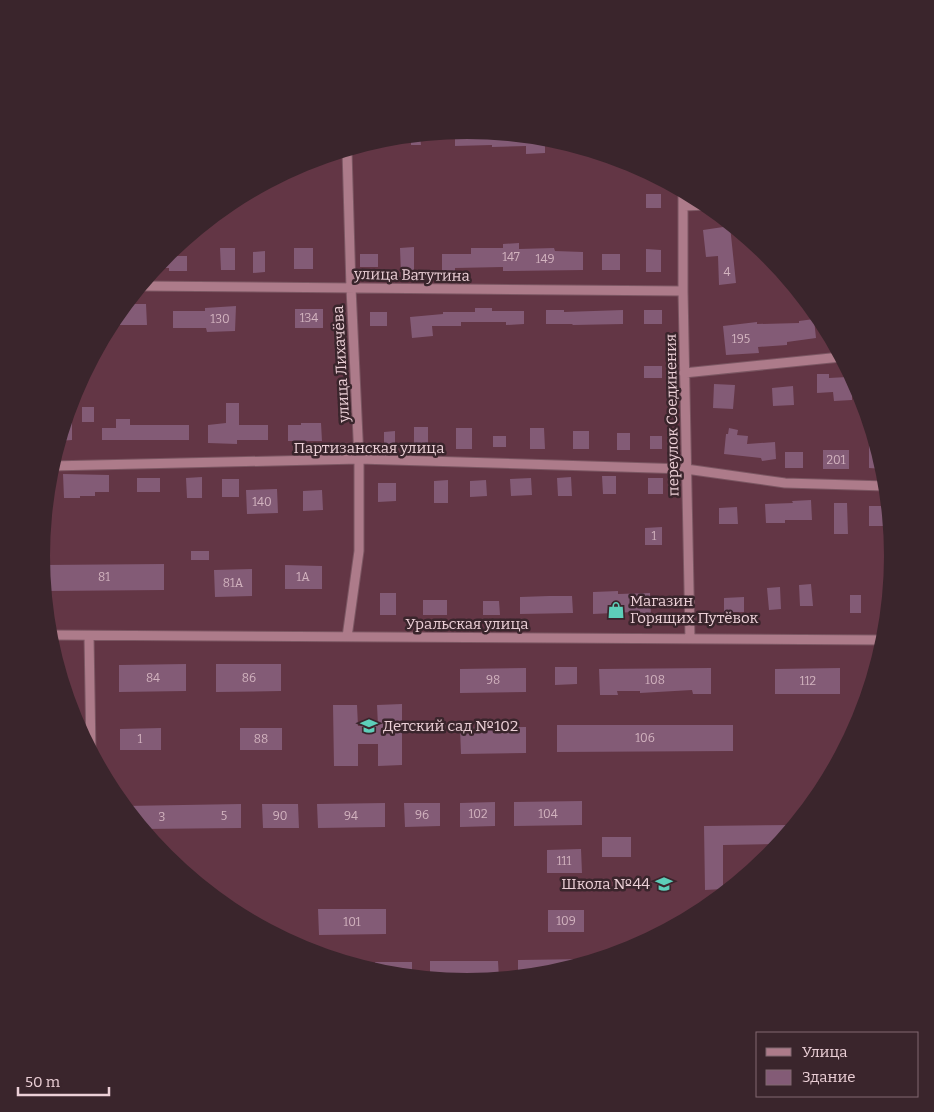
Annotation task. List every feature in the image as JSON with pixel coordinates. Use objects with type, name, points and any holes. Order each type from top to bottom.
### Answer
[{"type":"street","name":"улица Лихачёва","points":[[347,157],[359,459],[359,551],[347,637]]},
{"type":"street","name":"переулок Соединения","points":[[684,200],[684,373],[690,639]]},
{"type":"street","points":[[684,206],[693,206]]},
{"type":"street","name":"улица Ватутина","points":[[149,286],[683,291]]},
{"type":"street","points":[[684,373],[833,358]]},
{"type":"street","name":"Партизанская улица","points":[[60,466],[359,459],[686,469],[785,483],[878,486]]},
{"type":"street","name":"Уральская улица","points":[[58,635],[875,640]]},
{"type":"street","points":[[89,636],[91,735]]},
{"type":"building","points":[[455,139],[494,140],[545,147],[545,153],[526,154],[526,146],[455,146]]},
{"type":"building","points":[[421,142],[421,145],[411,145],[411,143]]},
{"type":"building","points":[[646,194],[661,194],[661,208],[646,208]]},
{"type":"building","points":[[723,227],[731,233],[736,283],[719,285],[718,256],[706,257],[703,230]]},
{"type":"building","points":[[519,243],[519,249],[554,248],[555,251],[583,252],[583,270],[503,271],[503,267],[455,268],[455,271],[442,271],[442,254],[471,254],[471,248],[503,248],[503,244]]},
{"type":"building","points":[[414,247],[414,274],[401,275],[400,248]]},
{"type":"building","points":[[220,248],[235,248],[235,270],[221,270]]},
{"type":"building","points":[[294,248],[313,248],[313,269],[294,269]]},
{"type":"building","points":[[646,249],[661,250],[661,272],[646,272]]},
{"type":"building","points":[[265,251],[265,272],[253,273],[253,252]]},
{"type":"building","points":[[360,254],[378,254],[378,267],[360,267]]},
{"type":"building","points":[[602,254],[620,254],[620,270],[602,270]]},
{"type":"building","points":[[177,256],[187,256],[187,271],[169,271],[169,268],[165,268]]},
{"type":"building","points":[[135,304],[146,304],[147,325],[119,325]]},
{"type":"building","points":[[236,306],[235,331],[207,332],[206,328],[173,328],[173,311],[205,311],[205,308]]},
{"type":"building","points":[[475,308],[492,308],[492,311],[524,311],[524,324],[506,325],[506,322],[461,322],[461,326],[432,326],[433,336],[412,338],[410,317],[443,314],[443,312],[475,312]]},
{"type":"building","points":[[295,309],[323,309],[323,328],[295,328]]},
{"type":"building","points":[[546,310],[564,310],[564,312],[623,310],[623,324],[546,324]]},
{"type":"building","points":[[644,310],[662,310],[662,324],[644,324]]},
{"type":"building","points":[[370,312],[387,312],[387,326],[370,326]]},
{"type":"building","points":[[811,319],[815,325],[816,338],[787,342],[787,345],[758,347],[759,353],[726,355],[723,326],[757,322],[757,324],[799,323],[799,321]]},
{"type":"building","points":[[644,366],[662,366],[662,378],[644,378]]},
{"type":"building","points":[[817,374],[829,374],[829,378],[843,377],[852,400],[834,401],[833,392],[817,393]]},
{"type":"building","points":[[714,384],[735,385],[733,409],[713,408]]},
{"type":"building","points":[[793,386],[794,405],[773,406],[772,388]]},
{"type":"building","points":[[226,403],[239,403],[239,425],[268,425],[268,440],[237,440],[237,444],[208,443],[208,425],[226,423]]},
{"type":"building","points":[[82,407],[94,407],[94,422],[82,422]]},
{"type":"building","points":[[116,419],[130,419],[130,425],[189,425],[189,440],[102,440],[102,428],[116,428]]},
{"type":"building","points":[[72,422],[72,440],[66,440]]},
{"type":"building","points":[[301,423],[321,423],[322,441],[288,441],[288,425],[301,425]]},
{"type":"building","points":[[414,427],[428,427],[428,446],[414,446]]},
{"type":"building","points":[[456,428],[472,428],[472,449],[456,449]]},
{"type":"building","points":[[530,428],[544,428],[545,449],[530,449]]},
{"type":"building","points":[[729,428],[738,430],[737,435],[748,436],[747,444],[775,442],[776,459],[762,461],[761,458],[724,454],[726,434],[728,434]]},
{"type":"building","points":[[395,431],[395,445],[384,445],[384,432]]},
{"type":"building","points":[[573,431],[589,431],[589,449],[573,449]]},
{"type":"building","points":[[617,433],[630,433],[630,450],[617,450]]},
{"type":"building","points":[[493,436],[506,436],[506,447],[493,447]]},
{"type":"building","points":[[650,436],[662,436],[662,449],[650,449]]},
{"type":"building","points":[[869,445],[875,468],[869,468]]},
{"type":"building","points":[[823,450],[849,450],[849,469],[823,469]]},
{"type":"building","points":[[785,452],[803,452],[803,468],[785,468]]},
{"type":"building","points":[[63,474],[109,475],[109,492],[95,492],[95,496],[80,496],[80,498],[64,498]]},
{"type":"building","points":[[602,476],[616,476],[616,494],[603,494]]},
{"type":"building","points":[[202,477],[202,498],[187,498],[186,478]]},
{"type":"building","points":[[571,477],[572,496],[558,496],[557,478]]},
{"type":"building","points":[[137,478],[160,478],[160,492],[137,492]]},
{"type":"building","points":[[531,478],[532,495],[511,496],[510,479]]},
{"type":"building","points":[[648,478],[663,478],[663,494],[648,494]]},
{"type":"building","points":[[222,479],[239,479],[239,497],[222,497]]},
{"type":"building","points":[[448,480],[448,503],[434,503],[434,481]]},
{"type":"building","points":[[486,480],[487,496],[470,497],[470,481]]},
{"type":"building","points":[[378,483],[396,483],[396,501],[378,502]]},
{"type":"building","points":[[277,489],[278,513],[247,514],[246,490]]},
{"type":"building","points":[[322,490],[323,510],[303,511],[303,491]]},
{"type":"building","points":[[811,500],[812,520],[785,520],[785,523],[766,523],[765,504]]},
{"type":"building","points":[[834,503],[847,503],[848,534],[834,534]]},
{"type":"building","points":[[869,506],[880,506],[883,526],[869,526]]},
{"type":"building","points":[[737,507],[738,524],[719,524],[719,508]]},
{"type":"building","points":[[662,527],[662,545],[645,545],[645,528]]},
{"type":"building","points":[[191,551],[209,551],[209,560],[191,560]]},
{"type":"building","points":[[164,564],[164,590],[52,591],[50,565]]},
{"type":"building","points":[[285,565],[322,566],[322,589],[285,589]]},
{"type":"building","points":[[252,569],[252,596],[215,597],[214,570]]},
{"type":"building","points":[[811,584],[813,606],[800,606],[799,585]]},
{"type":"building","points":[[780,587],[781,609],[769,610],[767,588]]},
{"type":"building","points":[[618,591],[618,594],[650,593],[651,615],[634,615],[634,612],[593,614],[593,592]]},
{"type":"building","points":[[380,593],[396,593],[396,615],[380,615]]},
{"type":"building","points":[[850,595],[861,595],[861,613],[850,613]]},
{"type":"building","points":[[572,596],[573,613],[520,614],[520,597]]},
{"type":"building","points":[[744,597],[744,612],[724,612],[724,598]]},
{"type":"building","points":[[423,600],[447,600],[447,615],[423,615]]},
{"type":"building","points":[[483,601],[499,601],[500,615],[483,615]]},
{"type":"building","points":[[186,664],[186,691],[119,692],[119,665]]},
{"type":"building","points":[[216,664],[281,664],[281,691],[216,692]]},
{"type":"building","points":[[555,667],[577,667],[577,684],[555,685]]},
{"type":"building","points":[[526,668],[526,692],[460,693],[460,669]]},
{"type":"building","points":[[711,668],[711,694],[693,694],[692,690],[640,693],[640,691],[617,691],[618,695],[600,695],[599,669]]},
{"type":"building","points":[[840,668],[840,694],[775,694],[775,669]]},
{"type":"building","points":[[402,704],[402,765],[378,766],[378,744],[358,744],[358,766],[334,766],[333,705],[357,705],[358,726],[378,726],[377,705]]},
{"type":"building","points":[[557,725],[733,725],[733,751],[557,752]]},
{"type":"building","points":[[526,727],[526,753],[461,754],[460,728]]},
{"type":"building","points":[[161,728],[161,750],[120,750],[120,729]]},
{"type":"building","points":[[240,728],[282,728],[282,750],[240,750]]},
{"type":"building","points":[[582,801],[582,825],[514,826],[514,802]]},
{"type":"building","points":[[495,802],[495,826],[460,827],[460,803]]},
{"type":"building","points":[[385,803],[385,827],[318,828],[317,804]]},
{"type":"building","points":[[404,803],[440,803],[440,826],[405,827]]},
{"type":"building","points":[[241,804],[241,828],[151,829],[133,806]]},
{"type":"building","points":[[262,804],[298,804],[299,828],[263,828]]},
{"type":"building","points":[[786,825],[768,844],[723,845],[723,885],[718,889],[705,890],[704,826]]},
{"type":"building","points":[[602,837],[631,837],[631,857],[602,857]]},
{"type":"building","points":[[581,849],[582,873],[547,873],[547,850]]},
{"type":"building","points":[[318,909],[386,909],[386,934],[319,935]]},
{"type":"building","points":[[548,910],[584,910],[584,932],[548,932]]},
{"type":"building","points":[[574,959],[518,969],[518,960]]},
{"type":"building","points":[[430,961],[498,961],[499,971],[467,973],[430,971]]},
{"type":"building","points":[[412,962],[412,969],[386,965],[375,963]]},
{"type":"place","name":"Магазин Горящих Путёвок","points":[[616,610]]},
{"type":"place","name":"Детский сад №102","points":[[369,726]]},
{"type":"place","name":"Школа №44","points":[[664,884]]}]
